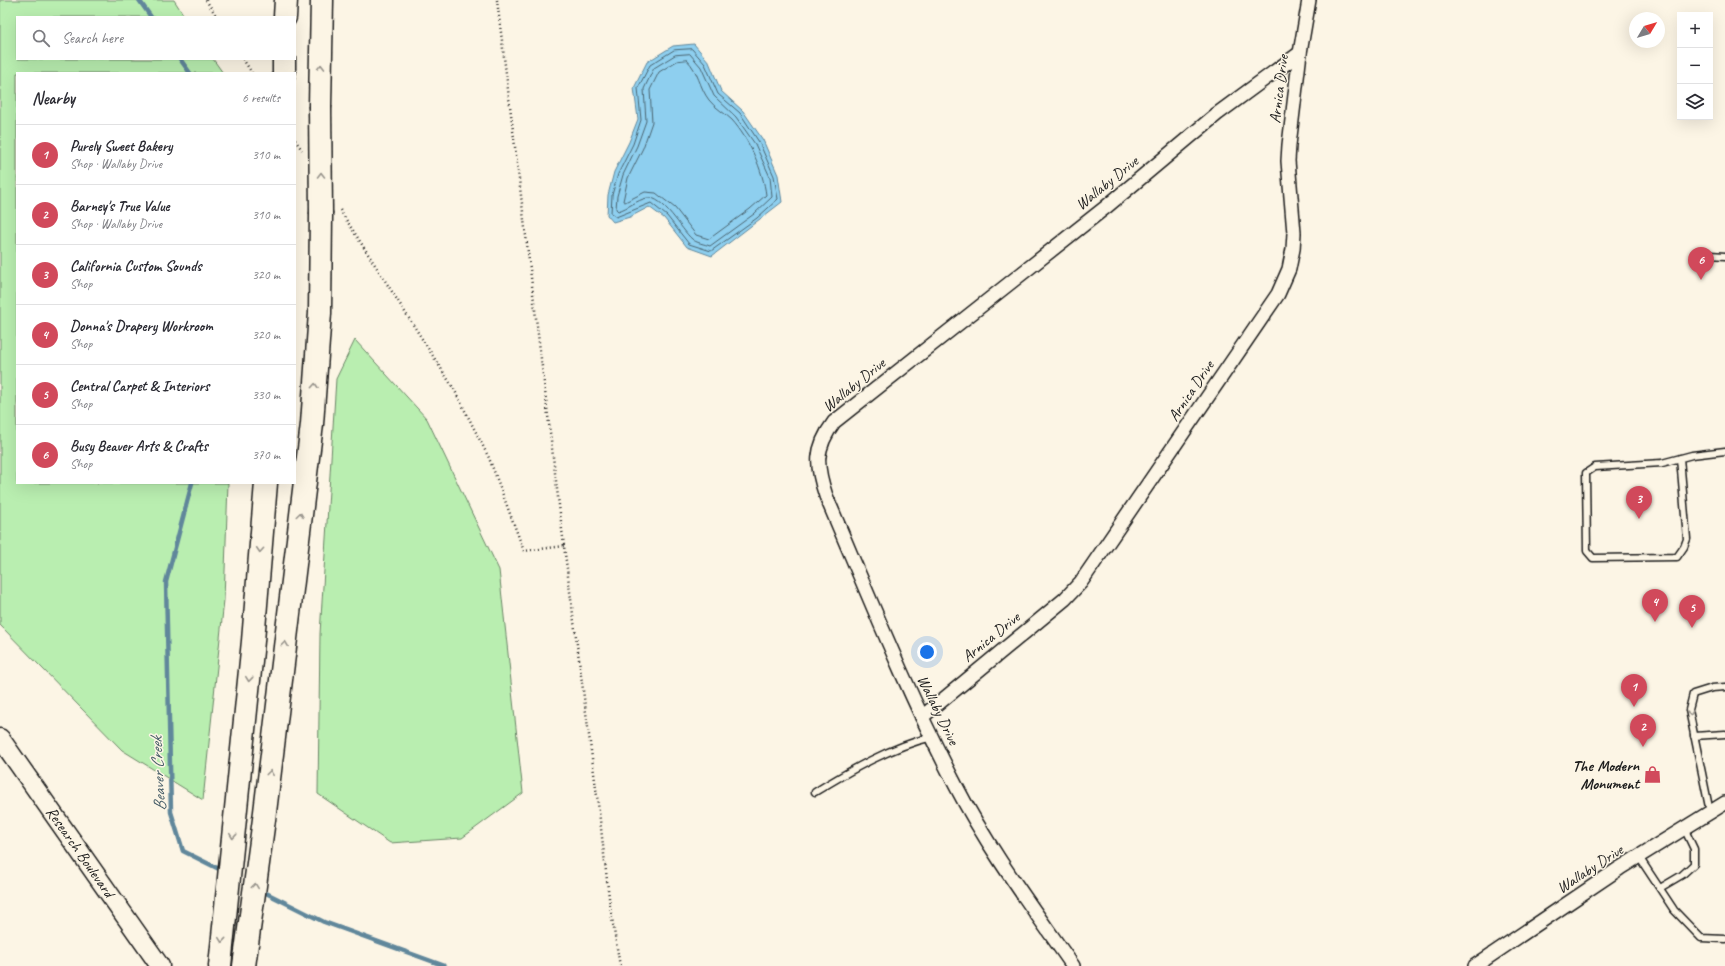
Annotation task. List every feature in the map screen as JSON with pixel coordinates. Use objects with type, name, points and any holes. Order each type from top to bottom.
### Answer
[{"type":"highway","points":[[285,16],[286,0]]},
{"type":"highway","points":[[244,966],[265,812],[312,424],[320,313],[330,210],[320,106],[322,0]]},
{"type":"highway","points":[[284,60],[284,72]]},
{"type":"highway","points":[[220,966],[253,641],[266,484]]},
{"type":"main road","name":"Research Boulevard","points":[[0,738],[160,966]]},
{"type":"street","name":"Arnica Drive","points":[[922,717],[1065,599],[1081,582],[1278,294],[1289,269],[1293,249],[1294,233],[1288,161],[1289,145],[1300,53],[1309,0]]},
{"type":"street","name":"Wallaby Drive","points":[[1073,966],[1021,893],[986,839],[956,787],[922,717],[826,496],[818,469],[818,455],[826,433],[834,422],[1106,207],[1217,114],[1300,53]]},
{"type":"street","name":"Wallaby Drive","points":[[1474,966],[1639,857],[1725,803]]},
{"type":"lane","points":[[1695,254],[1725,256]]},
{"type":"lane","points":[[1680,458],[1687,539],[1684,548],[1677,556],[1593,558],[1587,551],[1586,473],[1595,467],[1662,463],[1680,458],[1725,451]]},
{"type":"lane","points":[[1710,813],[1689,710],[1692,694],[1712,688],[1725,687]]},
{"type":"lane","points":[[1694,736],[1725,734]]},
{"type":"lane","points":[[815,792],[852,770],[910,742],[932,737]]},
{"type":"lane","points":[[1660,888],[1682,875],[1694,864],[1694,849],[1684,828]]},
{"type":"lane","points":[[1639,857],[1674,910],[1701,938],[1725,939]]},
{"type":"path","points":[[206,0],[216,16]]},
{"type":"path","points":[[497,0],[564,546],[610,906],[620,966]]},
{"type":"path","points":[[244,60],[251,72]]},
{"type":"path","points":[[296,141],[304,153]]},
{"type":"path","points":[[330,210],[454,389],[489,458],[524,551],[564,546]]},
{"type":"green space","points":[[0,0],[174,0],[184,16],[16,16],[16,60],[214,60],[222,72],[16,72],[16,484],[228,484],[224,600],[203,800],[122,750],[0,625]]},
{"type":"green space","points":[[355,340],[427,419],[499,570],[523,793],[462,838],[390,843],[318,794],[320,634],[336,379]]},
{"type":"water","points":[[694,44],[709,62],[721,91],[743,111],[763,140],[778,175],[782,202],[712,256],[687,247],[664,218],[649,207],[630,217],[613,222],[607,215],[608,195],[614,172],[629,142],[638,119],[634,88],[647,62],[673,46]]},
{"type":"waterway","name":"Beaver Creek","points":[[139,0],[150,16]]},
{"type":"waterway","name":"Beaver Creek","points":[[181,60],[189,72]]},
{"type":"waterway","name":"Beaver Creek","points":[[192,484],[166,582],[171,812],[183,851],[223,871]]},
{"type":"waterway","name":"Beaver Creek","points":[[260,890],[324,922],[445,966]]},
{"type":"place","name":"Busy Beaver Arts & Crafts","points":[[1701,280]]},
{"type":"place","name":"California Custom Sounds","points":[[1639,519]]},
{"type":"place","name":"Donna's Drapery Workroom","points":[[1655,622]]},
{"type":"place","name":"Central Carpet & Interiors","points":[[1692,628]]},
{"type":"place","name":"Purely Sweet Bakery","points":[[1634,707]]},
{"type":"place","name":"Barney's True Value","points":[[1643,747]]},
{"type":"place","name":"The Modern Monument","points":[[1652,775]]}]
